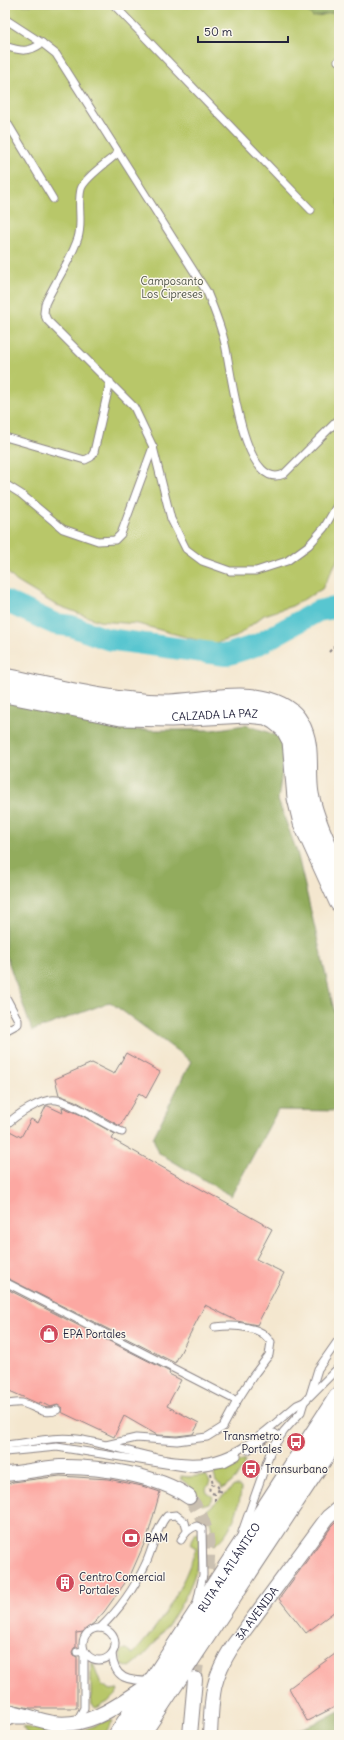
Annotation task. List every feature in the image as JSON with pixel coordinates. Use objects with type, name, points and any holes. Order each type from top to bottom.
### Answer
[{"type":"highway","name":"RUTA AL ATLÁNTICO","points":[[120,1735],[339,1399]]},
{"type":"highway","name":"RUTA AL ATLÁNTICO","points":[[138,1735],[339,1431]]},
{"type":"main road","name":"CALZADA LA PAZ","points":[[5,678],[126,702],[165,704],[249,698],[274,703],[284,708],[296,718],[306,739],[307,775],[310,801],[339,870]]},
{"type":"main road","name":"CALZADA LA PAZ","points":[[5,693],[121,716],[171,717],[246,713],[266,715],[275,720],[285,728],[292,741],[298,798],[303,823],[339,902]]},
{"type":"street","points":[[5,1474],[60,1467],[115,1472],[134,1475],[166,1484],[189,1497]]},
{"type":"street","name":"3A AVENIDA","points":[[210,1735],[213,1689],[222,1663],[232,1647],[328,1518],[339,1508]]},
{"type":"street","points":[[190,1735],[195,1679]]},
{"type":"street","points":[[5,1710],[52,1723],[76,1723],[92,1719],[111,1710],[155,1681]]},
{"type":"lane","points":[[114,5],[311,210]]},
{"type":"lane","points":[[5,19],[42,42],[56,54],[207,292],[219,321],[225,343],[241,427],[248,448],[258,464],[269,475],[278,477],[284,474],[339,419]]},
{"type":"lane","points":[[5,46],[18,50],[34,49],[42,42]]},
{"type":"lane","points":[[5,119],[53,199]]},
{"type":"lane","points":[[118,153],[92,175],[82,188],[81,220],[78,237],[69,260],[45,304],[44,312],[47,320],[134,407],[153,447],[171,519],[186,549],[202,561],[230,571],[256,571],[287,561],[309,545],[324,528],[339,502]]},
{"type":"lane","points":[[5,437],[86,460],[91,457],[94,452],[110,382]]},
{"type":"lane","points":[[5,484],[21,494],[63,529],[98,541],[115,540],[121,534],[153,447]]},
{"type":"lane","points":[[5,1031],[18,1024],[18,1020],[6,998]]},
{"type":"lane","points":[[5,1126],[13,1118],[40,1103],[56,1100],[122,1132]]},
{"type":"lane","points":[[5,1282],[238,1401]]},
{"type":"lane","points":[[106,1445],[136,1438],[177,1441],[207,1437],[223,1427],[253,1376],[269,1355],[271,1342],[262,1333],[243,1327],[227,1325],[215,1327]]},
{"type":"lane","points":[[310,1396],[318,1369],[339,1339]]},
{"type":"lane","points":[[5,1445],[58,1438],[93,1442],[174,1460],[205,1462],[222,1458],[246,1447],[297,1405],[304,1402],[339,1367]]},
{"type":"lane","points":[[228,1568],[270,1450],[301,1412],[304,1402]]},
{"type":"lane","points":[[5,1404],[21,1403],[39,1411],[52,1412],[56,1410]]},
{"type":"lane","points":[[5,1452],[62,1447],[191,1468],[224,1463],[248,1450],[269,1434],[274,1433],[277,1435],[278,1440]]},
{"type":"lane","points":[[76,1723],[84,1708],[80,1641],[90,1631],[100,1628],[120,1606],[137,1582],[162,1521],[167,1516],[176,1515],[185,1522],[187,1530]]},
{"type":"lane","points":[[181,1540],[187,1530],[197,1526],[202,1529],[204,1536],[203,1574],[194,1622]]},
{"type":"lane","points":[[81,1652],[97,1660],[107,1658],[112,1654],[116,1646],[113,1636],[105,1629],[100,1628]]},
{"type":"lane","points":[[112,1654],[114,1666],[120,1675],[132,1680],[155,1681]]},
{"type":"lane","points":[[5,1723],[14,1720],[46,1721]]},
{"type":"path","points":[[329,652],[339,641]]},
{"type":"path","points":[[211,1470],[213,1485],[210,1490],[215,1494]]},
{"type":"path","points":[[213,1485],[218,1487],[219,1491]]},
{"type":"path","points":[[215,1494],[219,1491],[224,1492]]},
{"type":"path","points":[[215,1494],[215,1501]]},
{"type":"green space","name":"Camposanto Los Cipreses","points":[[5,5],[301,5],[313,17],[339,11],[339,557],[322,589],[292,606],[264,615],[236,637],[212,644],[138,624],[99,621],[54,604],[16,581],[5,570]]},
{"type":"green space","points":[[301,5],[339,5],[339,11],[313,17]]},
{"type":"green space","points":[[5,701],[132,730],[212,730],[245,725],[280,737],[284,756],[278,800],[297,852],[339,1031],[339,1111],[278,1110],[231,1196],[159,1153],[153,1138],[191,1061],[110,1002],[32,1031],[5,952]]},
{"type":"green space","points":[[245,1460],[242,1469],[236,1477],[230,1484],[222,1489],[221,1485],[216,1482],[214,1474]]},
{"type":"green space","points":[[206,1475],[210,1482],[206,1489],[207,1493],[213,1497],[209,1503],[202,1505],[187,1484],[181,1479],[181,1476],[189,1477]]},
{"type":"green space","points":[[234,1486],[241,1488],[239,1504],[234,1520],[225,1534],[214,1545],[211,1524],[206,1511]]},
{"type":"green space","points":[[196,1533],[199,1533],[200,1536],[196,1570],[186,1595],[160,1636],[140,1659],[130,1667],[122,1664],[120,1653],[122,1650],[126,1649],[133,1654],[153,1630],[178,1591],[196,1548],[190,1544]]},
{"type":"green space","points":[[91,1663],[93,1663],[101,1684],[111,1690],[117,1689],[118,1692],[108,1702],[96,1708],[92,1705],[91,1697]]},
{"type":"green space","points":[[339,1711],[339,1735],[285,1735],[320,1721]]},
{"type":"green space","points":[[108,1720],[113,1721],[104,1735],[80,1735],[79,1732]]},
{"type":"green space","points":[[22,1727],[45,1730],[56,1735],[28,1735]]},
{"type":"building","points":[[126,1053],[160,1072],[146,1098],[139,1093],[120,1126],[75,1101],[59,1095],[55,1079],[92,1063],[114,1074]]},
{"type":"building","points":[[46,1106],[63,1113],[62,1107],[79,1114],[115,1134],[112,1139],[272,1229],[256,1259],[284,1273],[257,1325],[237,1321],[205,1305],[175,1363],[5,1277],[5,1131],[8,1130],[21,1137],[31,1119],[38,1123]]},
{"type":"building","name":"EPA Portales","points":[[5,1288],[170,1372],[169,1374],[181,1380],[167,1406],[199,1423],[193,1434],[177,1436],[157,1435],[124,1416],[114,1437],[61,1412],[62,1408],[58,1405],[50,1407],[40,1402],[39,1404],[5,1389]]},
{"type":"building","name":"Centro Comercial Portales","points":[[60,1476],[108,1479],[142,1486],[160,1492],[148,1535],[130,1576],[95,1622],[83,1632],[76,1633],[76,1647],[72,1652],[73,1655],[77,1657],[77,1708],[30,1708],[5,1703],[5,1485],[13,1482]]},
{"type":"building","points":[[339,1519],[339,1608],[306,1633],[279,1599],[332,1526]]},
{"type":"building","points":[[339,1651],[339,1705],[307,1721],[289,1688]]},
{"type":"waterway","points":[[5,601],[55,624],[71,626],[107,639],[226,655],[257,645],[318,611],[339,607]]},
{"type":"tunnel","points":[[189,1497],[198,1510],[207,1535],[208,1561],[203,1603]]},
{"type":"tunnel","points":[[195,1679],[199,1647]]},
{"type":"place","name":"EPA Portales","points":[[49,1334]]},
{"type":"place","name":"Transmetro: Portales","points":[[296,1442]]},
{"type":"place","name":"Transurbano","points":[[251,1469]]},
{"type":"place","name":"BAM","points":[[131,1538]]},
{"type":"place","name":"Centro Comercial Portales","points":[[65,1583]]}]
